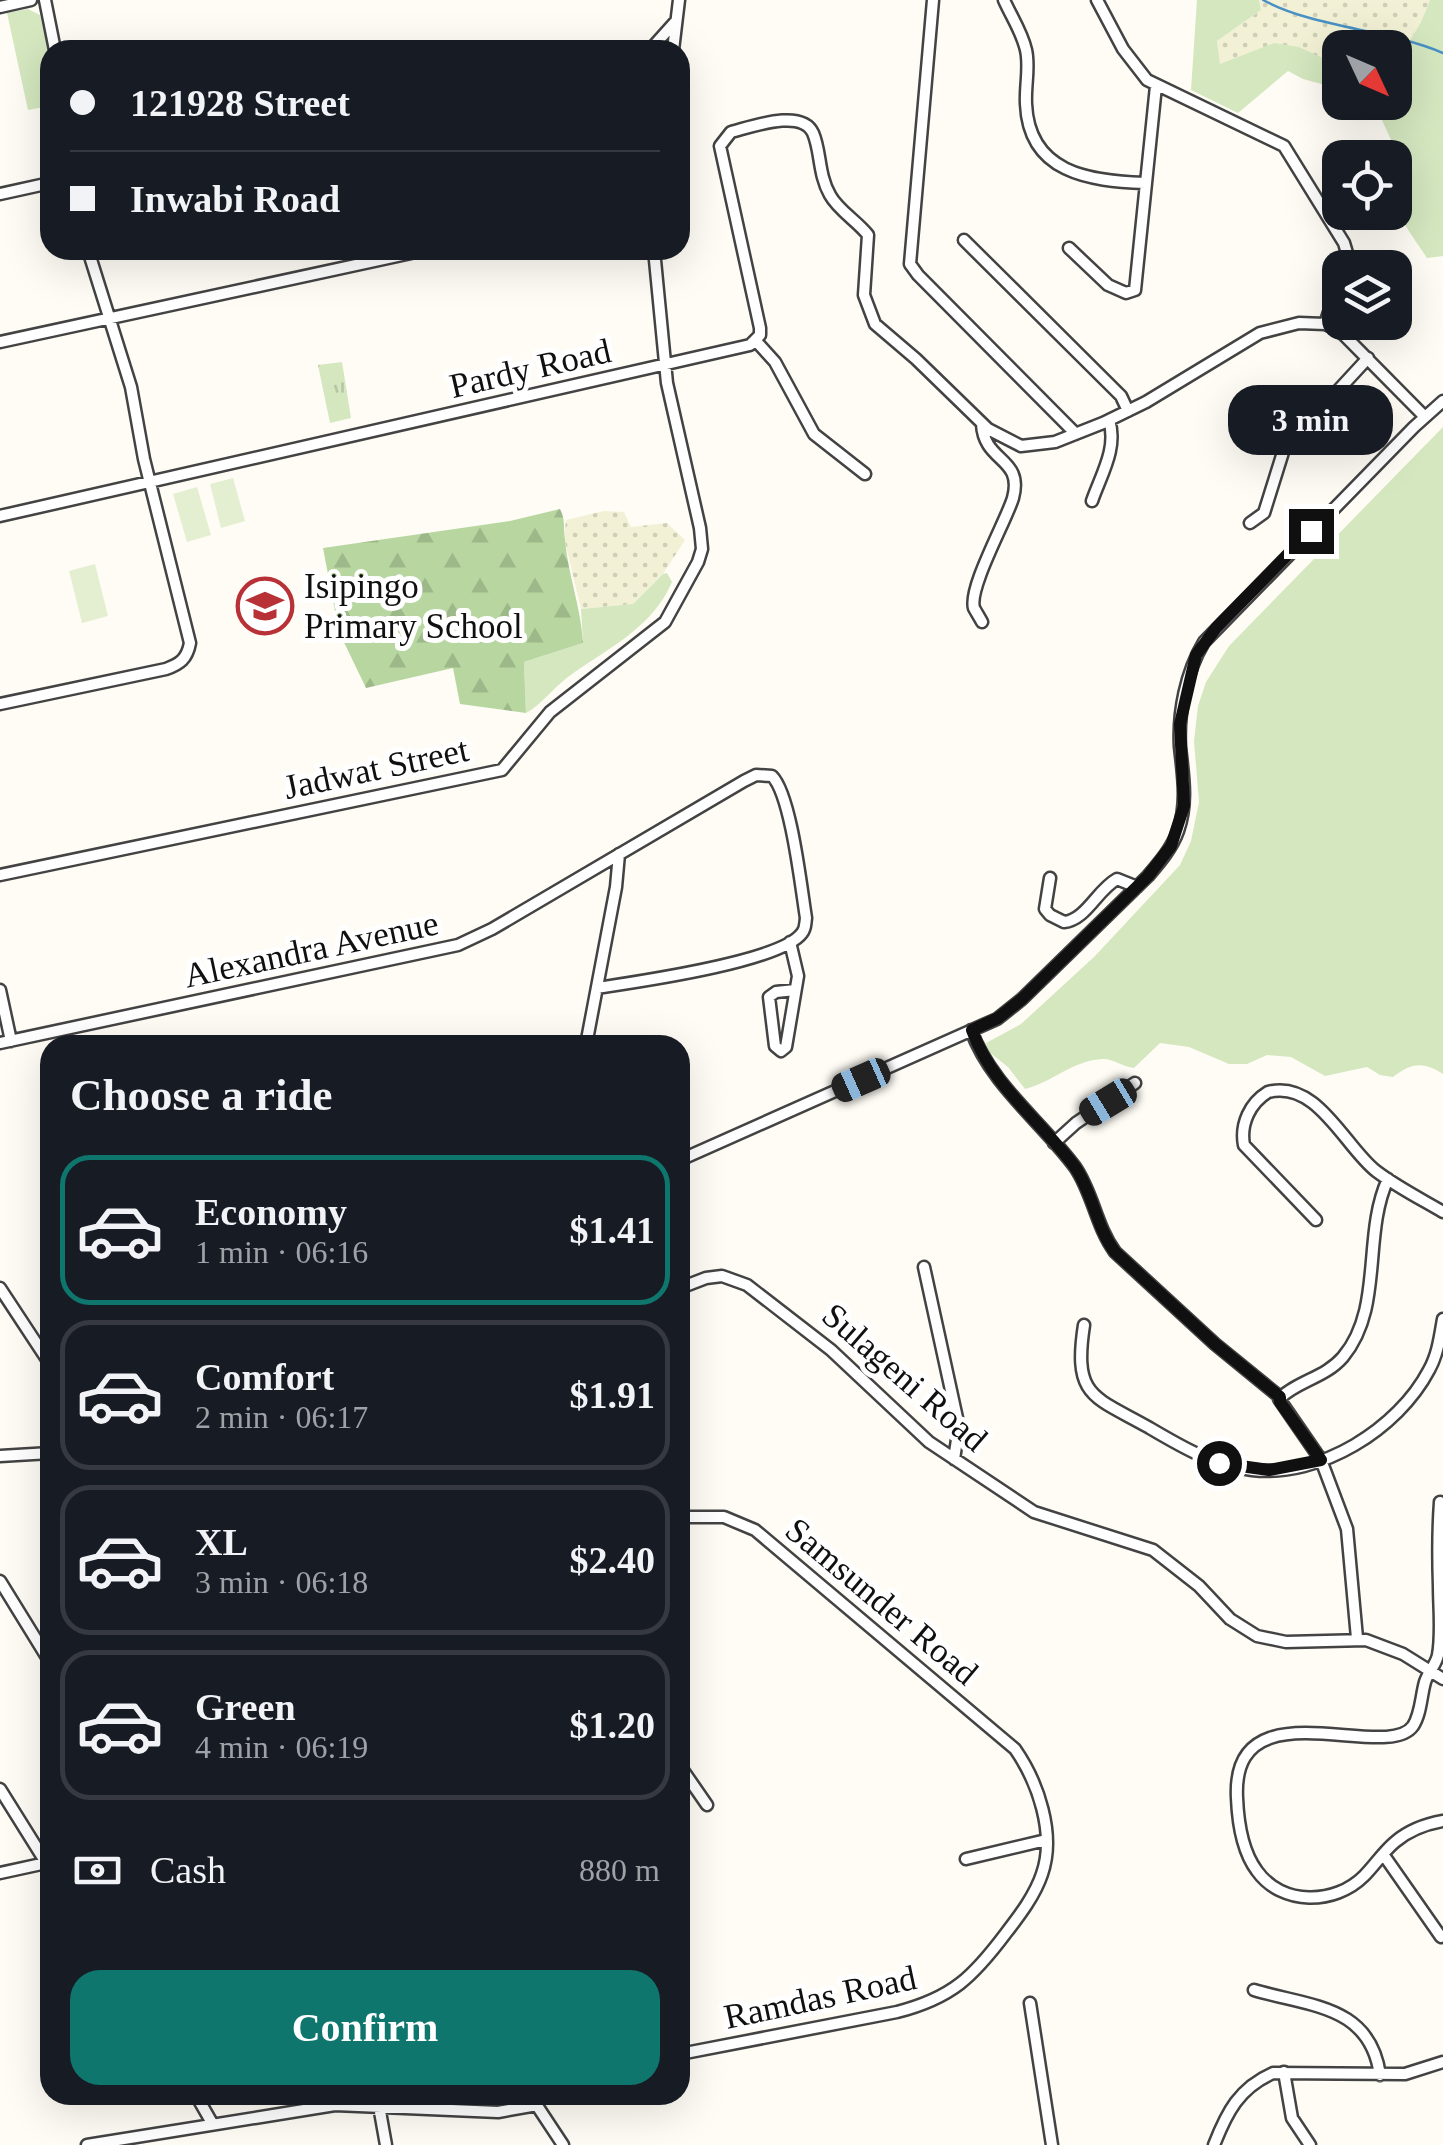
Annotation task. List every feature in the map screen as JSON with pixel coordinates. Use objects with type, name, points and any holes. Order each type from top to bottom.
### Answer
[{"type":"street","points":[[0,7],[31,0]]},
{"type":"street","points":[[45,0],[53,40]]},
{"type":"street","points":[[674,40],[678,0]]},
{"type":"street","points":[[933,0],[910,264],[1076,434]]},
{"type":"street","points":[[1004,0],[1026,51],[1028,125],[1037,144],[1050,159],[1086,178],[1145,184]]},
{"type":"street","points":[[1096,0],[1135,68],[1156,86],[1284,146],[1346,250]]},
{"type":"street","points":[[659,40],[676,21]]},
{"type":"street","points":[[1069,248],[1108,284],[1121,292],[1133,292],[1156,86]]},
{"type":"street","points":[[865,474],[814,434],[775,362],[756,342],[760,328],[720,146],[731,132],[798,120],[814,136],[832,198],[868,235],[864,295],[875,324],[982,423],[1021,446],[1055,442],[1109,420],[1260,333],[1299,323],[1322,324]]},
{"type":"street","points":[[0,194],[40,185]]},
{"type":"street","points":[[964,240],[1121,396],[1128,411]]},
{"type":"street","points":[[0,704],[166,669],[188,655],[190,636],[150,482],[131,388],[91,260]]},
{"type":"street","points":[[0,342],[378,260]]},
{"type":"street","name":"Jadwat Street","points":[[0,875],[502,770],[562,701],[666,622],[698,562],[702,539],[667,383],[655,260]]},
{"type":"street","points":[[1349,340],[1425,417]]},
{"type":"street","name":"Pardy Road","points":[[0,516],[756,342]]},
{"type":"street","points":[[1250,522],[1264,513],[1284,449],[1368,358]]},
{"type":"street","points":[[690,1156],[1010,1010],[1137,887],[1162,861],[1178,830],[1185,786],[1180,724],[1196,655],[1216,628],[1443,401]]},
{"type":"street","points":[[1092,502],[1111,452],[1109,420]]},
{"type":"street","points":[[982,423],[985,444],[1011,469],[1015,483],[1012,501],[990,546],[974,598],[974,610],[982,622]]},
{"type":"street","name":"Alexandra Avenue","points":[[6,1042],[458,945],[756,775],[772,776],[782,789],[806,918],[803,932],[790,942]]},
{"type":"street","points":[[588,1035],[619,854]]},
{"type":"street","points":[[1050,878],[1046,908],[1050,915],[1064,922],[1073,921],[1107,885],[1117,880],[1137,887]]},
{"type":"street","points":[[597,988],[728,966],[790,942],[798,976],[786,1047],[781,1050],[776,1046],[769,997],[795,990]]},
{"type":"street","points":[[0,990],[6,1042]]},
{"type":"street","points":[[972,1030],[991,1068],[1081,1178],[1115,1252],[1215,1344],[1280,1397],[1321,1460],[1347,1529],[1357,1638],[1392,1650],[1443,1679]]},
{"type":"street","points":[[1054,1143],[1134,1083]]},
{"type":"street","points":[[1316,1220],[1244,1145],[1246,1120],[1259,1098],[1268,1092],[1286,1091],[1314,1105],[1372,1168],[1443,1212]]},
{"type":"street","points":[[1280,1397],[1332,1369],[1360,1328],[1377,1221],[1388,1179]]},
{"type":"street","points":[[924,1266],[959,1427],[954,1460]]},
{"type":"street","name":"Sulageni Road","points":[[690,1284],[722,1276],[756,1290],[832,1350],[929,1442],[954,1460],[1034,1512],[1153,1550],[1200,1586],[1230,1619],[1256,1636],[1286,1642],[1357,1638]]},
{"type":"street","points":[[0,1288],[40,1349]]},
{"type":"street","points":[[1084,1325],[1079,1364],[1090,1389],[1111,1410],[1219,1463],[1269,1470],[1321,1460],[1374,1432],[1412,1396],[1429,1370],[1443,1319]]},
{"type":"street","points":[[0,1456],[40,1454]]},
{"type":"street","points":[[1440,1502],[1438,1652],[1417,1717],[1408,1731],[1398,1736],[1371,1738],[1289,1733],[1256,1746],[1239,1771],[1236,1789],[1242,1840],[1260,1876],[1277,1889],[1308,1898],[1337,1894],[1364,1876],[1399,1838],[1443,1821]]},
{"type":"street","name":"Samsunder Road","points":[[690,1517],[724,1517],[755,1530],[1004,1739],[1027,1768]]},
{"type":"street","points":[[0,1581],[40,1646]]},
{"type":"street","points":[[0,1610],[14,1606]]},
{"type":"street","name":"Ramdas Road","points":[[690,2052],[897,2012],[948,1995],[980,1967],[1033,1894],[1044,1871],[1046,1840],[1039,1793],[1027,1768]]},
{"type":"street","points":[[690,1780],[707,1805]]},
{"type":"street","points":[[0,1789],[40,1853]]},
{"type":"street","points":[[966,1860],[1046,1840]]},
{"type":"street","points":[[1382,1854],[1441,1937]]},
{"type":"street","points":[[0,1873],[40,1867]]},
{"type":"street","points":[[1254,1990],[1351,2020],[1372,2040],[1380,2075]]},
{"type":"street","points":[[1030,2003],[1052,2145]]},
{"type":"street","points":[[1214,2145],[1227,2113],[1241,2092],[1256,2080],[1284,2072],[1405,2074],[1443,2062]]},
{"type":"street","points":[[1284,2072],[1292,2118],[1310,2145]]},
{"type":"street","points":[[202,2105],[212,2124]]},
{"type":"street","points":[[87,2145],[156,2139],[307,2105]]},
{"type":"street","points":[[372,2105],[498,2112],[519,2105]]},
{"type":"street","points":[[537,2105],[564,2145]]},
{"type":"street","points":[[380,2106],[386,2145]]},
{"type":"shaded area","points":[[1259,0],[1430,0],[1412,37],[1412,30],[1322,30],[1322,66],[1220,65],[1217,41],[1261,10]]},
{"type":"shaded area","points":[[604,511],[624,512],[631,527],[667,523],[685,540],[663,574],[633,604],[581,609],[564,538],[566,520]]},
{"type":"green space","points":[[1197,0],[1259,0],[1261,10],[1217,41],[1220,64],[1274,43],[1299,47],[1322,58],[1322,84],[1288,71],[1238,113],[1191,90]]},
{"type":"green space","points":[[1430,0],[1443,0],[1443,256],[1427,258],[1409,230],[1412,230],[1412,140],[1391,140],[1382,120],[1412,120],[1412,37]]},
{"type":"green space","points":[[28,9],[40,15],[46,40],[40,40],[40,108],[28,110],[7,13]]},
{"type":"green space","points":[[342,362],[351,418],[330,423],[318,365]]},
{"type":"green space","points":[[1443,427],[1443,1074],[1417,1065],[1393,1077],[1367,1067],[1325,1076],[1291,1057],[1267,1055],[1247,1064],[1229,1064],[1189,1047],[1160,1043],[1134,1068],[1107,1059],[1092,1060],[1025,1089],[1008,1067],[989,1052],[986,1043],[1021,1024],[1094,957],[1180,865],[1191,841],[1199,802],[1194,741],[1198,706],[1206,682],[1229,646]]},
{"type":"green space","points":[[233,478],[245,521],[221,528],[210,484]]},
{"type":"green space","points":[[197,487],[211,535],[187,542],[173,494]]},
{"type":"green space","points":[[560,509],[583,643],[524,662],[526,713],[460,704],[453,668],[366,688],[339,632],[323,548],[510,521]]},
{"type":"green space","points":[[95,564],[108,616],[82,623],[69,571]]},
{"type":"green space","points":[[667,573],[672,582],[653,613],[526,713],[524,662],[583,643],[581,609],[633,604]]},
{"type":"waterway","points":[[1263,0],[1305,17],[1443,53]]},
{"type":"place","name":"Isipingo Primary School","points":[[265,606]]},
{"type":"route","points":[[1219,1463],[1269,1470],[1321,1460],[1280,1397],[1215,1344],[1115,1252],[1075,1167],[999,1079],[977,1046],[972,1030],[1010,1010],[1162,861],[1178,830],[1184,806],[1180,724],[1196,655],[1216,628],[1311,531]]}]
